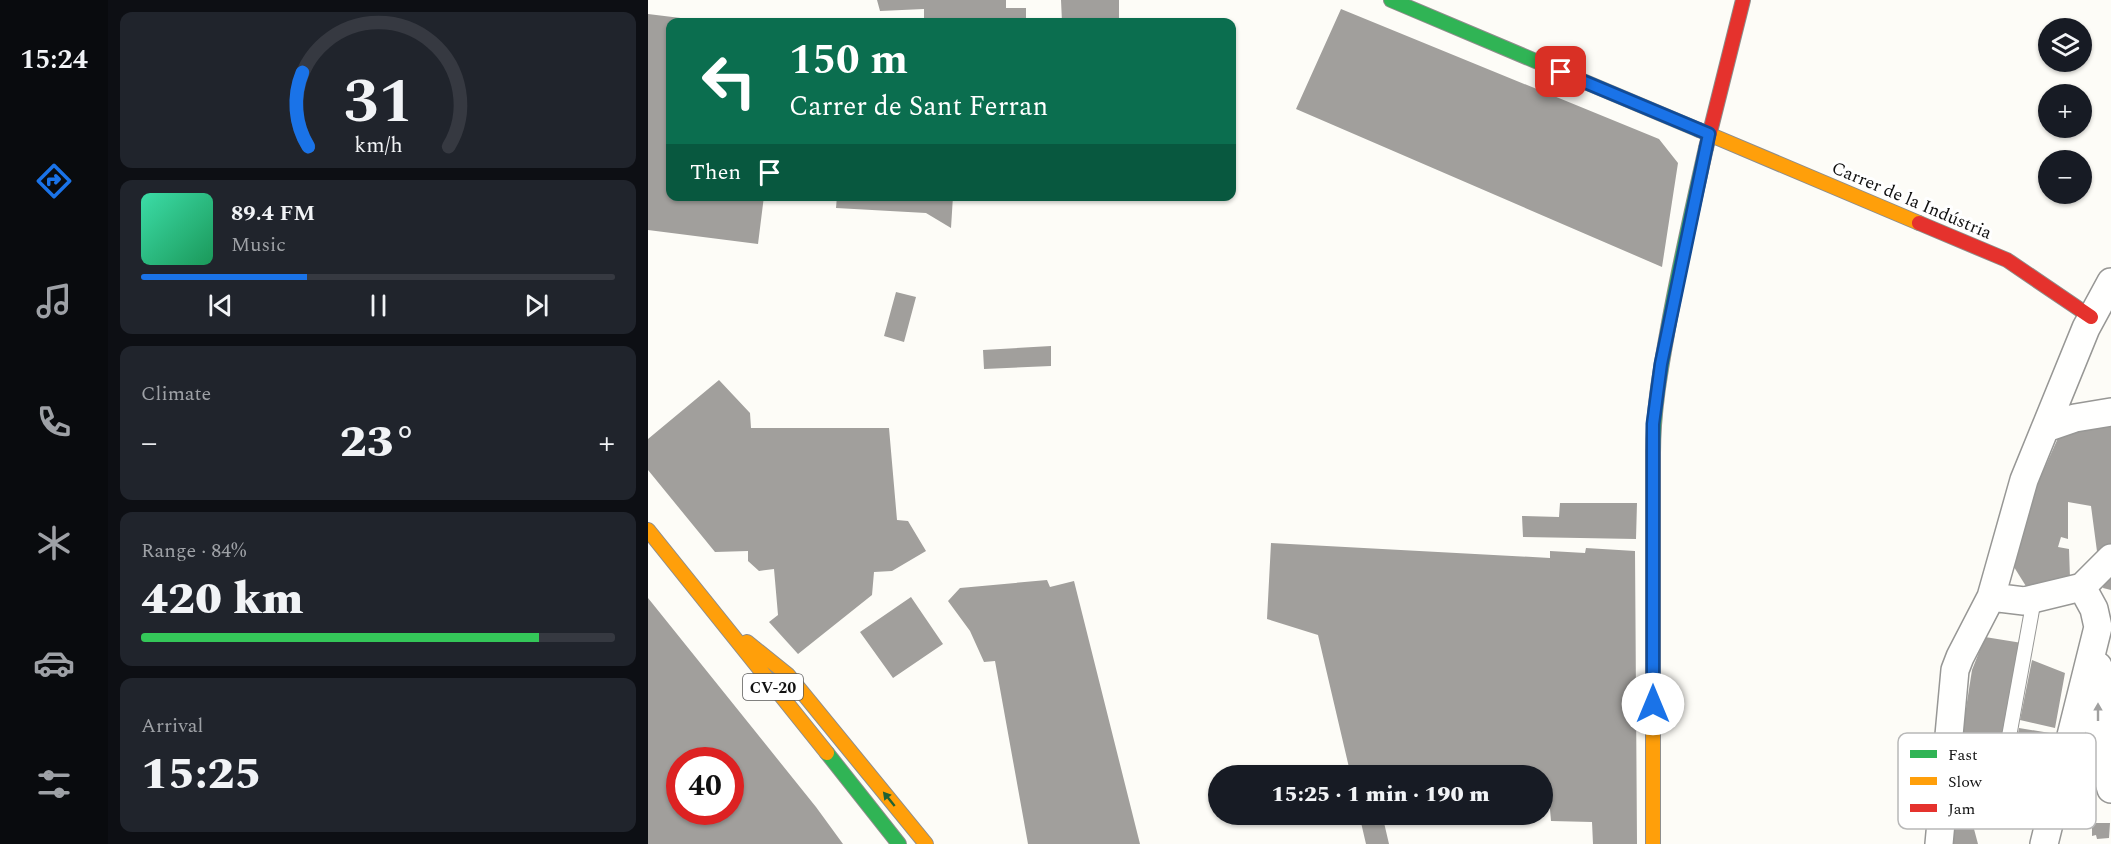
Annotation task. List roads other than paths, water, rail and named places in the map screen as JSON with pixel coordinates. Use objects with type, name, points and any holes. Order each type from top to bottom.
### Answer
[{"type":"street","name":"Carrer de la Indústria","points":[[1391,0],[2007,260],[2091,317]]},
{"type":"street","points":[[1653,844],[1653,424],[1661,364],[1709,134],[1734,45],[1743,0]]},
{"type":"street","points":[[1949,733],[1955,670],[1991,597],[2014,508],[2024,480],[2091,317],[2111,282]]},
{"type":"street","points":[[2046,428],[2075,418],[2111,412]]},
{"type":"street","name":"CV-20","points":[[648,530],[899,844]]},
{"type":"street","points":[[1991,597],[2024,601],[2082,587],[2111,558]]},
{"type":"street","points":[[2082,587],[2094,609],[2098,627],[2098,733],[2111,789]]},
{"type":"street","points":[[720,620],[788,675],[926,844]]},
{"type":"street","points":[[2071,733],[2098,627]]},
{"type":"street","points":[[1939,844],[1940,829]]},
{"type":"lane","points":[[2010,733],[2034,599]]}]
